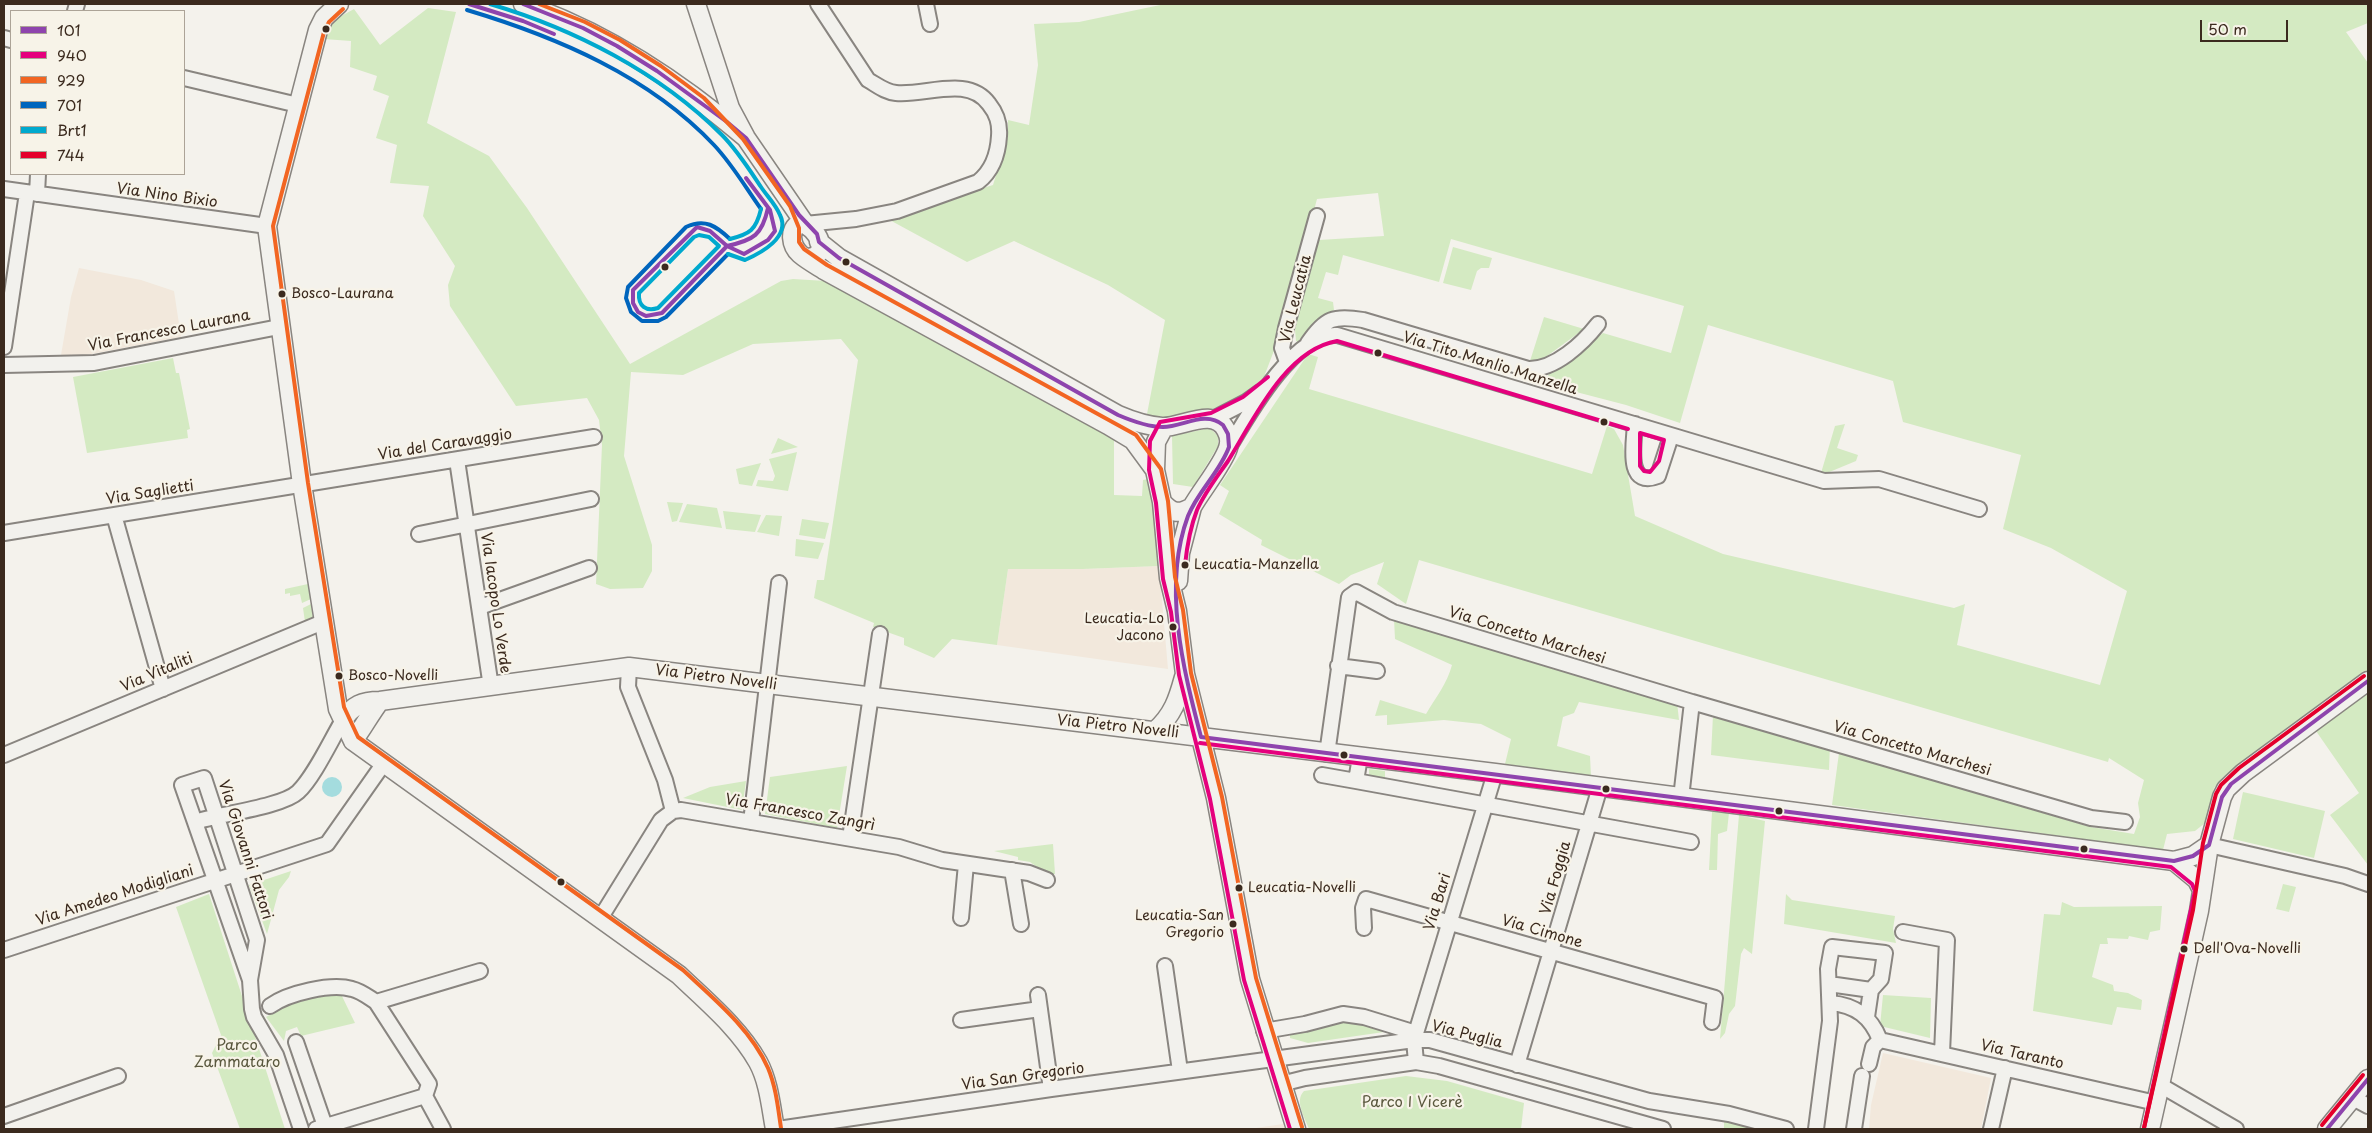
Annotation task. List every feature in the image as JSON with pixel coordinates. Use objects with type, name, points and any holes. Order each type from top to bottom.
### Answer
[{"type":"main road","points":[[339,4],[324,18],[318,30],[267,226],[302,484],[340,713],[353,741],[601,917],[678,975],[722,1016],[759,1063],[777,1129]]},
{"type":"main road","points":[[523,4],[584,28],[617,46],[657,71],[746,138]]},
{"type":"main road","points":[[696,4],[730,108],[799,227]]},
{"type":"main road","points":[[700,103],[738,143],[799,227],[817,234],[821,248],[819,254],[814,258],[808,258]]},
{"type":"main road","points":[[799,227],[793,244],[799,254],[824,270],[1133,440],[1155,470]]},
{"type":"main road","points":[[820,242],[839,258],[1118,415],[1142,424],[1164,427],[1213,419],[1226,428],[1230,440],[1228,449],[1192,507],[1180,553],[1177,611]]},
{"type":"main road","points":[[1164,427],[1156,442],[1155,470],[1162,502],[1169,578],[1177,611],[1185,674],[1216,798],[1250,979],[1264,1031],[1296,1129]]},
{"type":"main road","points":[[1162,502],[1169,510],[1176,513],[1183,512],[1192,507]]},
{"type":"main road","name":"Via Pietro Novelli","points":[[340,713],[349,711],[360,703],[491,687],[629,667],[1055,720],[1155,730],[1327,754],[1495,773],[2174,861]]},
{"type":"main road","points":[[1155,730],[1165,721],[1176,706],[1185,674]]},
{"type":"main road","points":[[2150,1129],[2202,890],[2209,845],[2222,797],[2231,784],[2368,681]]},
{"type":"main road","points":[[353,741],[367,723],[380,701]]},
{"type":"main road","points":[[2174,861],[2193,856],[2209,845]]},
{"type":"main road","points":[[2174,861],[2197,880],[2202,890]]},
{"type":"main road","points":[[2327,1129],[2361,1102],[2368,1079]]},
{"type":"street","points":[[799,227],[864,218],[897,211],[978,182],[988,174],[999,141],[1000,124],[994,111],[986,100],[973,91],[962,88],[909,94],[893,92],[868,80],[818,4]]},
{"type":"street","points":[[926,4],[930,24]]},
{"type":"street","points":[[185,78],[298,105]]},
{"type":"street","points":[[4,347],[32,193],[38,175]]},
{"type":"street","name":"Via Nino Bixio","points":[[4,189],[267,226]]},
{"type":"street","name":"Via Leucatia","points":[[1272,382],[1287,362],[1282,348],[1286,328],[1317,216]]},
{"type":"street","points":[[1287,362],[1306,345],[1325,322],[1335,318],[1351,318]]},
{"type":"street","points":[[1306,345],[1323,336],[1337,335],[1340,326],[1351,318]]},
{"type":"street","name":"Via Tito Manlio Manzella","points":[[1351,318],[1528,369],[1536,369],[1559,359],[1588,337],[1598,324]]},
{"type":"street","name":"Via Francesco Laurana","points":[[4,365],[94,364],[280,327]]},
{"type":"street","name":"Via Tito Manlio Manzella","points":[[1337,335],[1824,481],[1880,479],[1979,509]]},
{"type":"street","points":[[1213,419],[1246,402],[1272,382]]},
{"type":"street","points":[[1228,449],[1272,382]]},
{"type":"street","points":[[1634,424],[1634,466],[1637,474],[1642,478],[1650,479],[1658,476],[1671,436]]},
{"type":"street","name":"Via del Caravaggio","points":[[302,484],[594,437]]},
{"type":"street","name":"Via Iacopo Lo Verde","points":[[457,460],[491,687]]},
{"type":"street","name":"Via Saglietti","points":[[4,533],[302,484]]},
{"type":"street","name":"Via Iacopo Lo Verde","points":[[467,524],[590,499]]},
{"type":"street","points":[[114,515],[162,689]]},
{"type":"street","points":[[419,534],[467,524]]},
{"type":"street","points":[[480,607],[589,568]]},
{"type":"street","points":[[751,822],[779,583]]},
{"type":"street","name":"Via Concetto Marchesi","points":[[1338,666],[1349,597],[1356,592],[1393,612],[1692,702],[2091,818],[2125,822]]},
{"type":"street","name":"Via Vitaliti","points":[[4,755],[324,622]]},
{"type":"street","points":[[850,838],[880,634]]},
{"type":"street","points":[[1327,754],[1338,666],[1377,670]]},
{"type":"street","points":[[601,917],[661,820],[674,811],[665,780],[628,687],[629,667]]},
{"type":"street","points":[[1681,798],[1692,702]]},
{"type":"street","points":[[194,822],[216,815],[260,807],[296,794],[313,772],[340,713]]},
{"type":"street","points":[[1356,781],[1360,757]]},
{"type":"street","name":"Via Amedeo Modigliani","points":[[4,950],[327,844],[384,763]]},
{"type":"street","name":"Via Bari","points":[[1415,1036],[1495,773]]},
{"type":"street","points":[[1322,775],[1691,842]]},
{"type":"street","name":"Via Giovanni Fattori","points":[[250,980],[257,940],[204,778],[182,785],[250,980],[254,1017],[276,1055],[301,1129]]},
{"type":"street","name":"Via Foggia","points":[[1517,1065],[1600,787]]},
{"type":"street","name":"Via Francesco Zangrì","points":[[674,811],[690,810],[899,847],[942,860],[1029,873],[1047,880]]},
{"type":"street","points":[[2209,845],[2345,876],[2368,884]]},
{"type":"street","points":[[962,918],[966,864]]},
{"type":"street","points":[[1012,870],[1021,924]]},
{"type":"street","name":"Via Cimone","points":[[1364,928],[1363,908],[1366,899],[1715,998],[1712,1022]]},
{"type":"street","points":[[1903,932],[1947,940],[1942,1053]]},
{"type":"street","points":[[1816,1129],[1830,1021],[1828,970],[1832,947],[1884,953],[1882,979],[1871,990],[1867,1017]]},
{"type":"street","points":[[1165,966],[1180,1071]]},
{"type":"street","points":[[376,1002],[480,971]]},
{"type":"street","points":[[1829,984],[1871,990]]},
{"type":"street","points":[[270,1006],[287,996],[339,988],[354,989],[376,1002],[429,1084],[426,1096],[443,1129]]},
{"type":"street","points":[[961,1020],[1039,1002],[1051,1089]]},
{"type":"street","points":[[1830,1003],[1850,1007],[1867,1017],[1874,1025],[1880,1040],[1874,1047],[1865,1070],[1854,1129]]},
{"type":"street","name":"Via Puglia","points":[[1264,1031],[1305,1024],[1343,1014],[1364,1017],[1415,1036],[1649,1101],[1754,1125],[1786,1129]]},
{"type":"street","points":[[1415,1036],[1416,1062]]},
{"type":"street","name":"Via Puglia","points":[[1273,1059],[1415,1036]]},
{"type":"street","name":"Via Taranto","points":[[1880,1040],[2156,1103]]},
{"type":"street","points":[[296,1042],[322,1128],[426,1096]]},
{"type":"street","name":"Via San Gregorio","points":[[777,1129],[869,1123],[1051,1089],[1273,1059]]},
{"type":"street","points":[[1281,1084],[1305,1078],[1416,1062],[1448,1069],[1644,1127],[1662,1129]]},
{"type":"street","points":[[1991,1129],[2005,1068]]},
{"type":"street","points":[[4,1116],[118,1076]]},
{"type":"street","points":[[2160,1085],[2236,1129]]},
{"type":"street","points":[[1644,1127],[1649,1101]]},
{"type":"shaded area","points":[[79,268],[141,280],[174,291],[181,337],[86,355],[61,355],[71,297]]},
{"type":"shaded area","points":[[1159,566],[1168,669],[997,645],[1008,569]]},
{"type":"shaded area","points":[[1883,1053],[1991,1078],[1981,1129],[1869,1129],[1871,1105]]},
{"type":"shaded area","points":[[1283,1124],[1285,1129],[1249,1129]]},
{"type":"green space","points":[[1165,4],[2368,4],[2368,23],[2346,32],[2368,63],[2368,670],[2222,778],[2214,788],[2205,823],[2195,831],[2167,834],[2163,850],[1832,805],[1839,753],[2091,827],[2134,834],[2140,817],[2138,803],[2144,780],[2109,758],[2108,762],[1419,560],[1406,604],[1377,584],[1384,562],[1351,575],[1339,584],[1261,545],[1262,540],[1219,514],[1229,491],[1220,485],[1308,354],[1318,357],[1309,389],[1592,474],[1607,426],[1614,429],[1623,445],[1635,516],[1723,554],[1954,608],[1965,604],[1957,645],[2100,685],[2127,591],[2051,548],[2003,529],[2021,455],[1903,422],[1893,381],[1708,325],[1680,423],[1626,405],[1557,387],[1545,380],[1551,371],[1603,333],[1671,353],[1684,306],[1451,239],[1439,282],[1343,255],[1338,275],[1326,272],[1318,298],[1333,302],[1334,310],[1300,343],[1296,341],[1295,329],[1319,240],[1384,236],[1378,193],[1317,199],[1283,327],[1262,382],[1239,398],[1224,405],[1190,415],[1159,417],[1147,414],[1165,320],[1108,285],[1014,241],[967,262],[886,218],[993,185],[1008,136],[1008,120],[1029,125],[1038,65],[1034,24],[1079,22]]},
{"type":"green space","points":[[428,8],[456,12],[427,123],[489,156],[527,208],[630,364],[781,281],[793,279],[826,281],[1114,438],[1114,495],[1142,496],[1143,480],[1148,479],[1152,492],[1159,566],[1008,569],[997,645],[952,639],[934,658],[904,645],[904,638],[873,627],[874,623],[814,598],[817,580],[824,580],[858,360],[841,339],[753,344],[683,375],[631,372],[624,456],[652,545],[652,571],[643,588],[610,589],[596,584],[602,445],[599,420],[587,398],[516,406],[450,306],[448,285],[455,266],[423,216],[429,186],[390,183],[397,145],[376,138],[389,96],[373,90],[377,76],[350,67],[351,41],[324,39],[334,20],[354,9],[380,45]]},
{"type":"green space","points":[[1453,247],[1492,258],[1489,268],[1481,268],[1477,271],[1471,290],[1443,283]]},
{"type":"green space","points":[[1544,317],[1584,329],[1539,362],[1530,361]]},
{"type":"green space","points":[[173,358],[176,373],[179,373],[190,429],[187,430],[188,438],[87,453],[73,377]]},
{"type":"green space","points":[[1845,424],[1837,448],[1858,455],[1856,461],[1827,473],[1821,473],[1835,426]]},
{"type":"green space","points":[[1210,428],[1218,436],[1218,446],[1193,487],[1173,484],[1172,436]]},
{"type":"green space","points":[[778,438],[798,447],[771,454]]},
{"type":"green space","points":[[797,452],[788,491],[756,486],[758,480],[773,481],[775,476],[769,459]]},
{"type":"green space","points":[[761,463],[752,486],[739,484],[736,469]]},
{"type":"green space","points":[[667,502],[683,503],[677,521],[672,522]]},
{"type":"green space","points":[[687,504],[717,508],[722,528],[679,522]]},
{"type":"green space","points":[[723,511],[761,515],[755,532],[726,529]]},
{"type":"green space","points":[[766,515],[782,516],[779,536],[757,532]]},
{"type":"green space","points":[[802,519],[829,523],[825,539],[799,535]]},
{"type":"green space","points":[[796,539],[824,543],[818,559],[795,556]]},
{"type":"green space","points":[[308,584],[311,599],[302,603],[300,594],[290,596],[290,593],[285,594],[285,589]]},
{"type":"green space","points":[[311,604],[313,618],[305,622],[303,608]]},
{"type":"green space","points":[[1394,619],[1677,702],[1679,720],[1579,702],[1574,713],[1563,717],[1557,746],[1590,756],[1591,776],[1505,764],[1511,739],[1481,724],[1444,720],[1387,725],[1387,715],[1375,716],[1380,700],[1426,714],[1444,684],[1452,665],[1395,639]]},
{"type":"green space","points":[[2368,691],[2368,865],[2330,815],[2359,793],[2316,731]]},
{"type":"green space","points":[[1713,715],[1830,744],[1829,770],[1711,755]]},
{"type":"green space","points":[[847,766],[837,828],[765,814],[770,777]]},
{"type":"green space","points":[[1369,769],[1385,771],[1385,778],[1369,776]]},
{"type":"green space","points":[[746,781],[742,810],[683,798],[710,787]]},
{"type":"green space","points":[[2243,792],[2325,811],[2314,858],[2233,839]]},
{"type":"green space","points":[[1712,812],[1729,813],[1727,831],[1718,834],[1717,870],[1709,870]]},
{"type":"green space","points":[[1739,815],[1765,821],[1752,954],[1744,948],[1741,954],[1735,1006],[1729,1014],[1725,1033],[1720,1039]]},
{"type":"green space","points":[[1053,844],[1055,874],[1047,874],[1030,862],[1018,860],[1018,857],[994,851]]},
{"type":"green space","points":[[291,871],[289,877],[279,890],[267,934],[249,885]]},
{"type":"green space","points":[[2283,884],[2296,887],[2289,912],[2276,909]]},
{"type":"green space","name":"Parco Zammataro","points":[[209,894],[285,1129],[240,1129],[212,1053],[221,1035],[176,907]]},
{"type":"green space","points":[[1786,894],[1792,900],[1895,916],[1893,929],[1896,943],[1784,924]]},
{"type":"green space","points":[[2062,902],[2074,907],[2162,906],[2160,930],[2150,932],[2148,940],[2129,936],[2128,939],[2107,938],[2108,944],[2100,944],[2092,977],[2113,985],[2114,991],[2128,993],[2142,1000],[2141,1010],[2117,1007],[2112,1025],[2033,1011],[2044,914],[2060,915]]},
{"type":"green space","points":[[340,992],[355,1023],[301,1036],[297,1027],[286,1031],[284,1041],[266,1017],[273,1013],[272,1008],[286,1000]]},
{"type":"green space","points":[[1883,995],[1931,998],[1930,1038],[1880,1026]]},
{"type":"green space","points":[[1349,1019],[1384,1029],[1384,1032],[1308,1043],[1290,1038],[1290,1035]]},
{"type":"green space","name":"Parco I Vicerè","points":[[1406,1076],[1447,1081],[1524,1103],[1521,1129],[1309,1129],[1300,1105],[1301,1095],[1304,1091]]},
{"type":"green space","points":[[1724,1120],[1746,1125],[1746,1129],[1724,1129]]},
{"type":"water","points":[[328,777],[336,777],[342,783],[342,791],[336,797],[328,797],[322,791],[322,783]]},
{"type":"transit line","name":"101","points":[[469,4],[523,21],[554,34]]},
{"type":"transit line","name":"Brt1","points":[[490,4],[553,26],[614,55],[671,91],[722,135],[738,153],[774,204],[782,223],[778,237],[759,253],[745,260],[728,254]]},
{"type":"transit line","name":"101","points":[[523,4],[583,28],[617,46],[657,71],[727,122],[746,138],[799,215],[817,234],[819,242],[839,258],[1118,415],[1157,427],[1171,426],[1201,419],[1209,419],[1223,425],[1228,434],[1229,447],[1188,516],[1180,543],[1177,570],[1176,598],[1182,655],[1201,737],[2174,861],[2193,856],[2209,845],[2222,797],[2231,784],[2368,681]]},
{"type":"transit line","name":"929","points":[[539,4],[585,22],[620,40],[661,66],[704,98],[743,139],[790,206],[799,228],[799,242],[804,249],[827,265],[1136,435],[1161,469],[1168,501],[1175,577],[1183,610],[1191,673],[1222,797],[1256,978],[1302,1127]]},
{"type":"transit line","name":"929","points":[[343,9],[329,22],[324,32],[273,226],[308,483],[344,707],[358,737],[683,970],[719,1003],[752,1040],[768,1068],[775,1090],[781,1128]]},
{"type":"transit line","name":"701","points":[[467,10],[568,46],[631,79],[661,99],[688,120],[721,152],[761,209]]},
{"type":"transit line","name":"101","points":[[727,246],[744,254],[768,240],[775,231],[770,210],[746,178]]},
{"type":"transit line","name":"101","points":[[727,246],[744,241],[755,235],[763,224],[768,208]]},
{"type":"transit line","name":"Brt1","points":[[730,239],[751,230],[757,222],[761,209]]},
{"type":"transit line","name":"701","points":[[728,254],[666,317],[658,321],[642,321],[631,312],[626,298],[628,287],[686,227],[705,223],[720,230],[730,239]]},
{"type":"transit line","name":"101","points":[[697,227],[710,231],[727,246],[662,313],[646,316],[638,312],[633,303],[633,290],[697,227]]},
{"type":"transit line","name":"Brt1","points":[[699,235],[709,237],[719,246],[658,308],[650,309],[641,305],[639,293],[694,237],[699,235]]},
{"type":"transit line","name":"940","points":[[1185,565],[1189,537],[1197,510],[1207,491],[1228,461],[1272,389],[1286,372],[1302,358],[1318,347],[1337,341],[1628,429]]},
{"type":"transit line","name":"940","points":[[1268,377],[1243,397],[1211,413],[1160,422],[1150,441],[1149,470],[1156,503],[1163,579],[1171,612],[1179,675],[1210,799],[1244,980],[1290,1129]]},
{"type":"transit line","name":"940","points":[[1640,433],[1664,440],[1659,461],[1650,472],[1644,471],[1640,466],[1640,433]]},
{"type":"transit line","name":"744","points":[[2144,1128],[2193,910],[2203,843],[2216,794],[2221,785],[2239,768],[2364,676]]},
{"type":"transit line","name":"940","points":[[1200,743],[2171,867],[2192,884],[2195,891],[2144,1128]]},
{"type":"transit line","name":"744","points":[[2322,1125],[2363,1075]]},
{"type":"transit line","name":"101","points":[[2327,1129],[2368,1079]]},
{"type":"place","name":"Bosco-Laurana","points":[[282,294]]},
{"type":"place","name":"Leucatia-Manzella","points":[[1185,565]]},
{"type":"place","name":"Leucatia-Lo Jacono","points":[[1173,627]]},
{"type":"place","name":"Bosco-Novelli","points":[[339,676]]},
{"type":"place","name":"Leucatia-Novelli","points":[[1239,888]]},
{"type":"place","name":"Leucatia-San Gregorio","points":[[1233,924]]},
{"type":"place","name":"Dell'Ova-Novelli","points":[[2184,949]]}]
